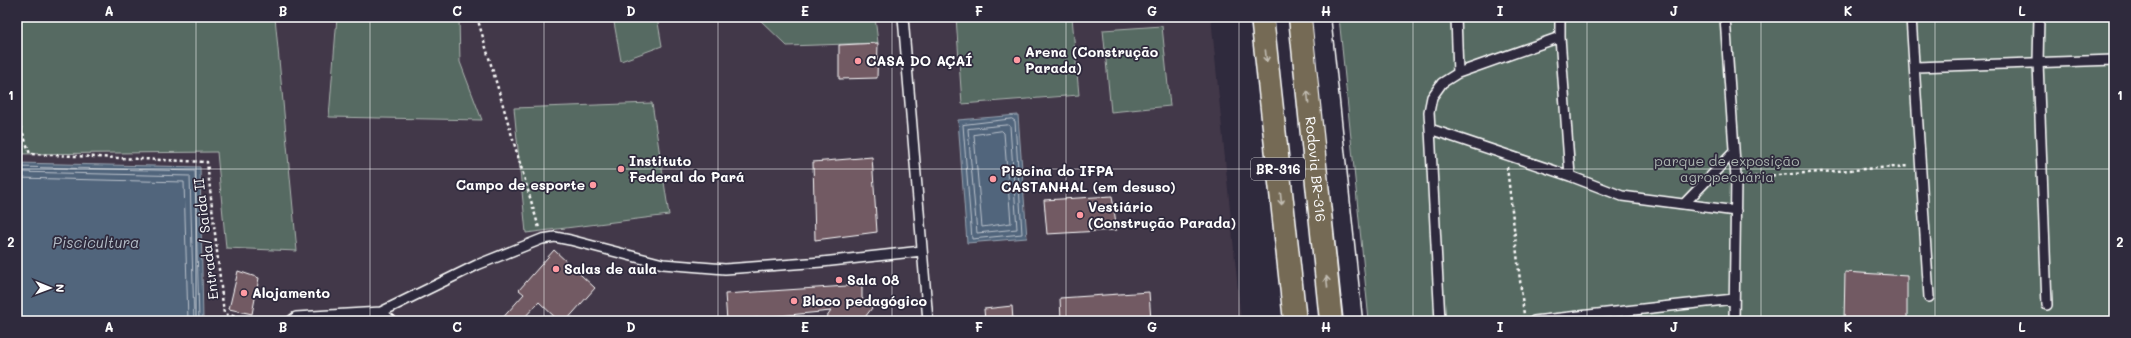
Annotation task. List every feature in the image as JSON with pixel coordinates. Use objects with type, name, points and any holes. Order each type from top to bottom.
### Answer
[{"type":"highway","name":"BR-316","points":[[1262,17],[1295,321]]},
{"type":"highway","name":"Rodovia BR-316","points":[[1300,17],[1331,321]]},
{"type":"street","points":[[1321,17],[1353,321]]},
{"type":"lane","points":[[903,17],[928,321]]},
{"type":"lane","points":[[1456,17],[1458,73]]},
{"type":"lane","points":[[1560,17],[1560,37],[1570,176]]},
{"type":"lane","points":[[1725,17],[1736,178],[1734,321]]},
{"type":"lane","points":[[1911,17],[1916,67],[1929,297]]},
{"type":"lane","points":[[2039,17],[2038,62],[2047,305]]},
{"type":"lane","points":[[1440,321],[1429,112],[1432,97],[1442,83],[1458,73],[1560,37]]},
{"type":"lane","points":[[1916,67],[2114,60]]},
{"type":"lane","points":[[1430,129],[1570,176],[1622,196],[1645,201],[1684,204],[1736,211]]},
{"type":"lane","points":[[1684,204],[1734,152]]},
{"type":"lane","points":[[291,321],[296,317],[381,312],[477,265],[542,238],[555,237],[570,240],[663,264],[725,269],[822,262],[922,251]]},
{"type":"lane","points":[[1534,321],[1734,299]]},
{"type":"lane","points":[[381,312],[392,321]]},
{"type":"path","points":[[477,17],[542,238]]},
{"type":"path","name":"Entrada/ Saida II","points":[[17,116],[30,154],[207,162],[224,314],[256,321]]},
{"type":"path","points":[[1506,154],[1525,321]]},
{"type":"path","points":[[1736,178],[1921,165]]},
{"type":"shaded area","name":"Instituto Federal do Pará","points":[[17,17],[1211,17],[1241,321],[17,321]]},
{"type":"green space","points":[[17,17],[275,17],[297,251],[226,248],[217,152],[17,154]]},
{"type":"green space","points":[[337,17],[459,17],[460,62],[482,120],[329,117]]},
{"type":"green space","points":[[613,17],[657,17],[662,46],[621,61]]},
{"type":"green space","points":[[757,17],[875,17],[878,43],[787,46]]},
{"type":"green space","name":"Arena (Construção Parada)","points":[[956,17],[1072,17],[1079,95],[962,104]]},
{"type":"green space","name":"parque de exposição agropecuária","points":[[1339,17],[2114,17],[2114,317],[2041,321],[1369,321]]},
{"type":"green space","name":"Arena (Construção Parada)","points":[[1162,26],[1170,106],[1111,112],[1103,30]]},
{"type":"green space","name":"Campo de esporte","points":[[652,103],[669,215],[526,233],[514,108]]},
{"type":"water","name":"Piscina do IFPA CASTANHAL (em desuso)","points":[[1018,115],[1027,238],[967,243],[958,120]]},
{"type":"water","name":"Piscicultura","points":[[17,163],[200,167],[203,321],[17,321]]},
{"type":"building","name":"CASA DO AÇAÍ","points":[[878,43],[877,78],[839,79],[839,45]]},
{"type":"building","points":[[872,157],[877,232],[815,240],[813,162]]},
{"type":"building","name":"Vestiário (Construção Parada)","points":[[1112,196],[1117,230],[1047,234],[1044,200]]},
{"type":"building","name":"Salas de aula","points":[[554,250],[595,288],[566,321],[559,321],[539,302],[521,321],[500,321],[524,294],[519,290]]},
{"type":"building","name":"Alojamento","points":[[238,271],[259,278],[252,314],[229,309]]},
{"type":"building","points":[[1845,272],[1907,276],[1907,320],[1844,321]]},
{"type":"building","name":"Bloco pedagógico","points":[[862,285],[862,298],[872,308],[862,321],[824,321],[831,311],[727,321],[725,294]]},
{"type":"building","points":[[1149,292],[1151,321],[1061,321],[1060,298]]},
{"type":"building","points":[[1012,306],[1013,321],[985,321],[984,309]]},
{"type":"place","name":"Arena (Construção Parada)","points":[[1017,60]]},
{"type":"place","name":"CASA DO AÇAÍ","points":[[858,61]]},
{"type":"place","name":"Instituto Federal do Pará","points":[[621,169]]},
{"type":"place","name":"Piscina do IFPA CASTANHAL (em desuso)","points":[[993,179]]},
{"type":"place","name":"Campo de esporte","points":[[593,185]]},
{"type":"place","name":"Vestiário (Construção Parada)","points":[[1080,215]]},
{"type":"place","name":"Salas de aula","points":[[556,269]]},
{"type":"place","name":"Sala 08","points":[[839,280]]},
{"type":"place","name":"Alojamento","points":[[244,293]]},
{"type":"place","name":"Bloco pedagógico","points":[[794,301]]}]
